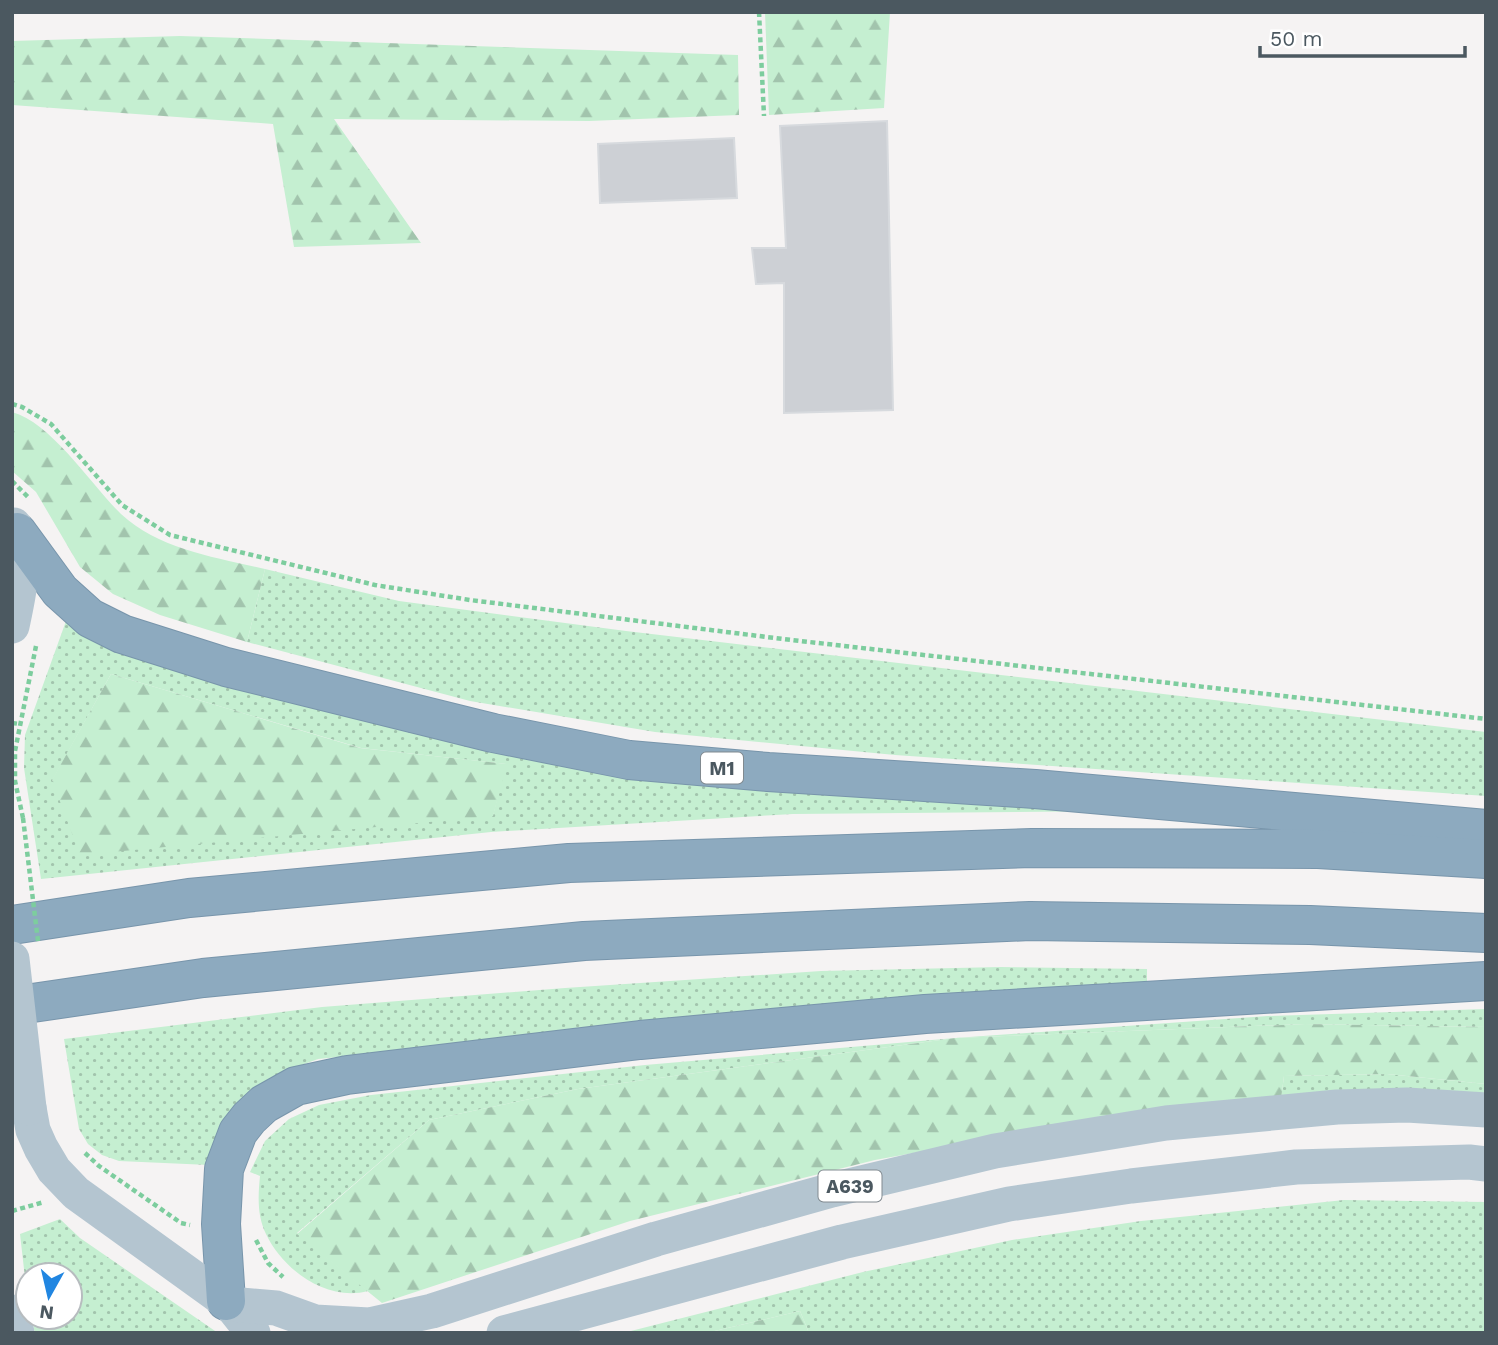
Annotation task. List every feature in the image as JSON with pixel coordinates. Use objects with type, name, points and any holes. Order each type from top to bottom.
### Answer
[{"type":"highway","name":"M1","points":[[15,527],[60,591],[90,618],[113,630],[226,667],[493,733],[629,760],[1035,789],[1486,830]]},
{"type":"highway","points":[[12,925],[190,898],[569,863],[1032,848],[1318,849],[1486,859]]},
{"type":"highway","points":[[12,1006],[203,978],[584,941],[1030,921],[1310,925],[1486,933]]},
{"type":"highway","points":[[228,1303],[221,1224],[223,1169],[238,1132],[264,1104],[289,1090],[307,1084],[347,1075],[640,1040],[925,1013],[1486,981]]},
{"type":"main road","points":[[15,527],[22,555],[25,631]]},
{"type":"main road","points":[[12,959],[33,1130],[54,1170],[76,1193],[228,1303],[253,1333]]},
{"type":"main road","name":"A639","points":[[228,1303],[276,1308],[315,1322],[369,1325],[432,1311],[656,1240],[820,1193],[995,1151],[1166,1123],[1337,1107],[1407,1105],[1486,1110]]},
{"type":"main road","name":"A639","points":[[504,1333],[842,1242],[1009,1204],[1131,1186],[1296,1167],[1469,1162],[1486,1164]]},
{"type":"main road","points":[[12,1312],[17,1333]]},
{"type":"path","points":[[759,12],[764,116]]},
{"type":"path","points":[[12,404],[51,424],[122,505],[170,535],[375,585],[470,600],[783,639],[1486,719]]},
{"type":"path","points":[[23,818],[15,781],[15,751],[20,724],[25,631]]},
{"type":"path","points":[[12,723],[20,724]]},
{"type":"path","points":[[76,1146],[99,1166],[181,1223],[193,1226]]},
{"type":"path","points":[[254,1232],[268,1263],[288,1281]]},
{"type":"green space","points":[[765,12],[890,12],[884,108],[769,115]]},
{"type":"green space","points":[[180,36],[738,55],[739,115],[589,121],[334,119],[421,243],[294,247],[273,124],[12,105],[12,41]]},
{"type":"green space","points":[[12,412],[27,418],[56,441],[109,502],[136,526],[189,551],[265,569],[247,642],[160,615],[113,594],[80,567],[36,492],[12,471]]},
{"type":"green space","points":[[265,569],[399,601],[626,631],[1486,732],[1486,796],[895,755],[655,732],[470,701],[247,642]]},
{"type":"green space","points":[[66,621],[376,721],[1119,811],[793,814],[491,832],[41,879],[24,768],[25,735]],"holes":[[[111,674],[361,748],[506,764],[493,815],[52,781]]]},
{"type":"green space","points":[[111,674],[360,748],[507,764],[493,816],[80,855],[52,780]]},
{"type":"green space","points":[[1000,967],[1147,969],[1147,986],[929,999],[318,1059],[280,1073],[209,1165],[119,1161],[102,1155],[88,1144],[79,1129],[64,1039],[322,1007],[565,988],[821,971]]},
{"type":"green space","points":[[1486,1009],[1486,1027],[1305,1024],[955,1038],[1268,1016]]},
{"type":"green space","points":[[1305,1024],[1486,1027],[1486,1084],[1387,1074],[1284,1076],[1281,1099],[1089,1121],[875,1160],[630,1221],[382,1303],[297,1234],[429,1120],[578,1089],[955,1038]]},
{"type":"green space","points":[[955,1038],[578,1089],[429,1120],[297,1233],[368,1291],[337,1292],[322,1287],[295,1271],[283,1260],[266,1234],[261,1220],[260,1176],[250,1172],[265,1141],[289,1119],[319,1105],[371,1095],[645,1065]]},
{"type":"green space","points":[[1387,1074],[1486,1084],[1486,1093],[1369,1090],[1281,1099],[1284,1076]]},
{"type":"green space","points":[[1344,1200],[1486,1202],[1486,1333],[809,1333],[800,1311],[706,1333],[623,1333],[863,1272],[1012,1240],[1141,1221]]},
{"type":"green space","points":[[60,1219],[80,1238],[218,1333],[35,1333],[84,1331],[84,1261],[23,1261],[20,1234]]},
{"type":"green space","points":[[800,1311],[809,1333],[706,1333]]},
{"type":"building","points":[[887,121],[893,410],[784,413],[784,283],[756,284],[752,248],[786,248],[780,126]]},
{"type":"building","points":[[734,138],[737,198],[600,203],[598,144]]}]
